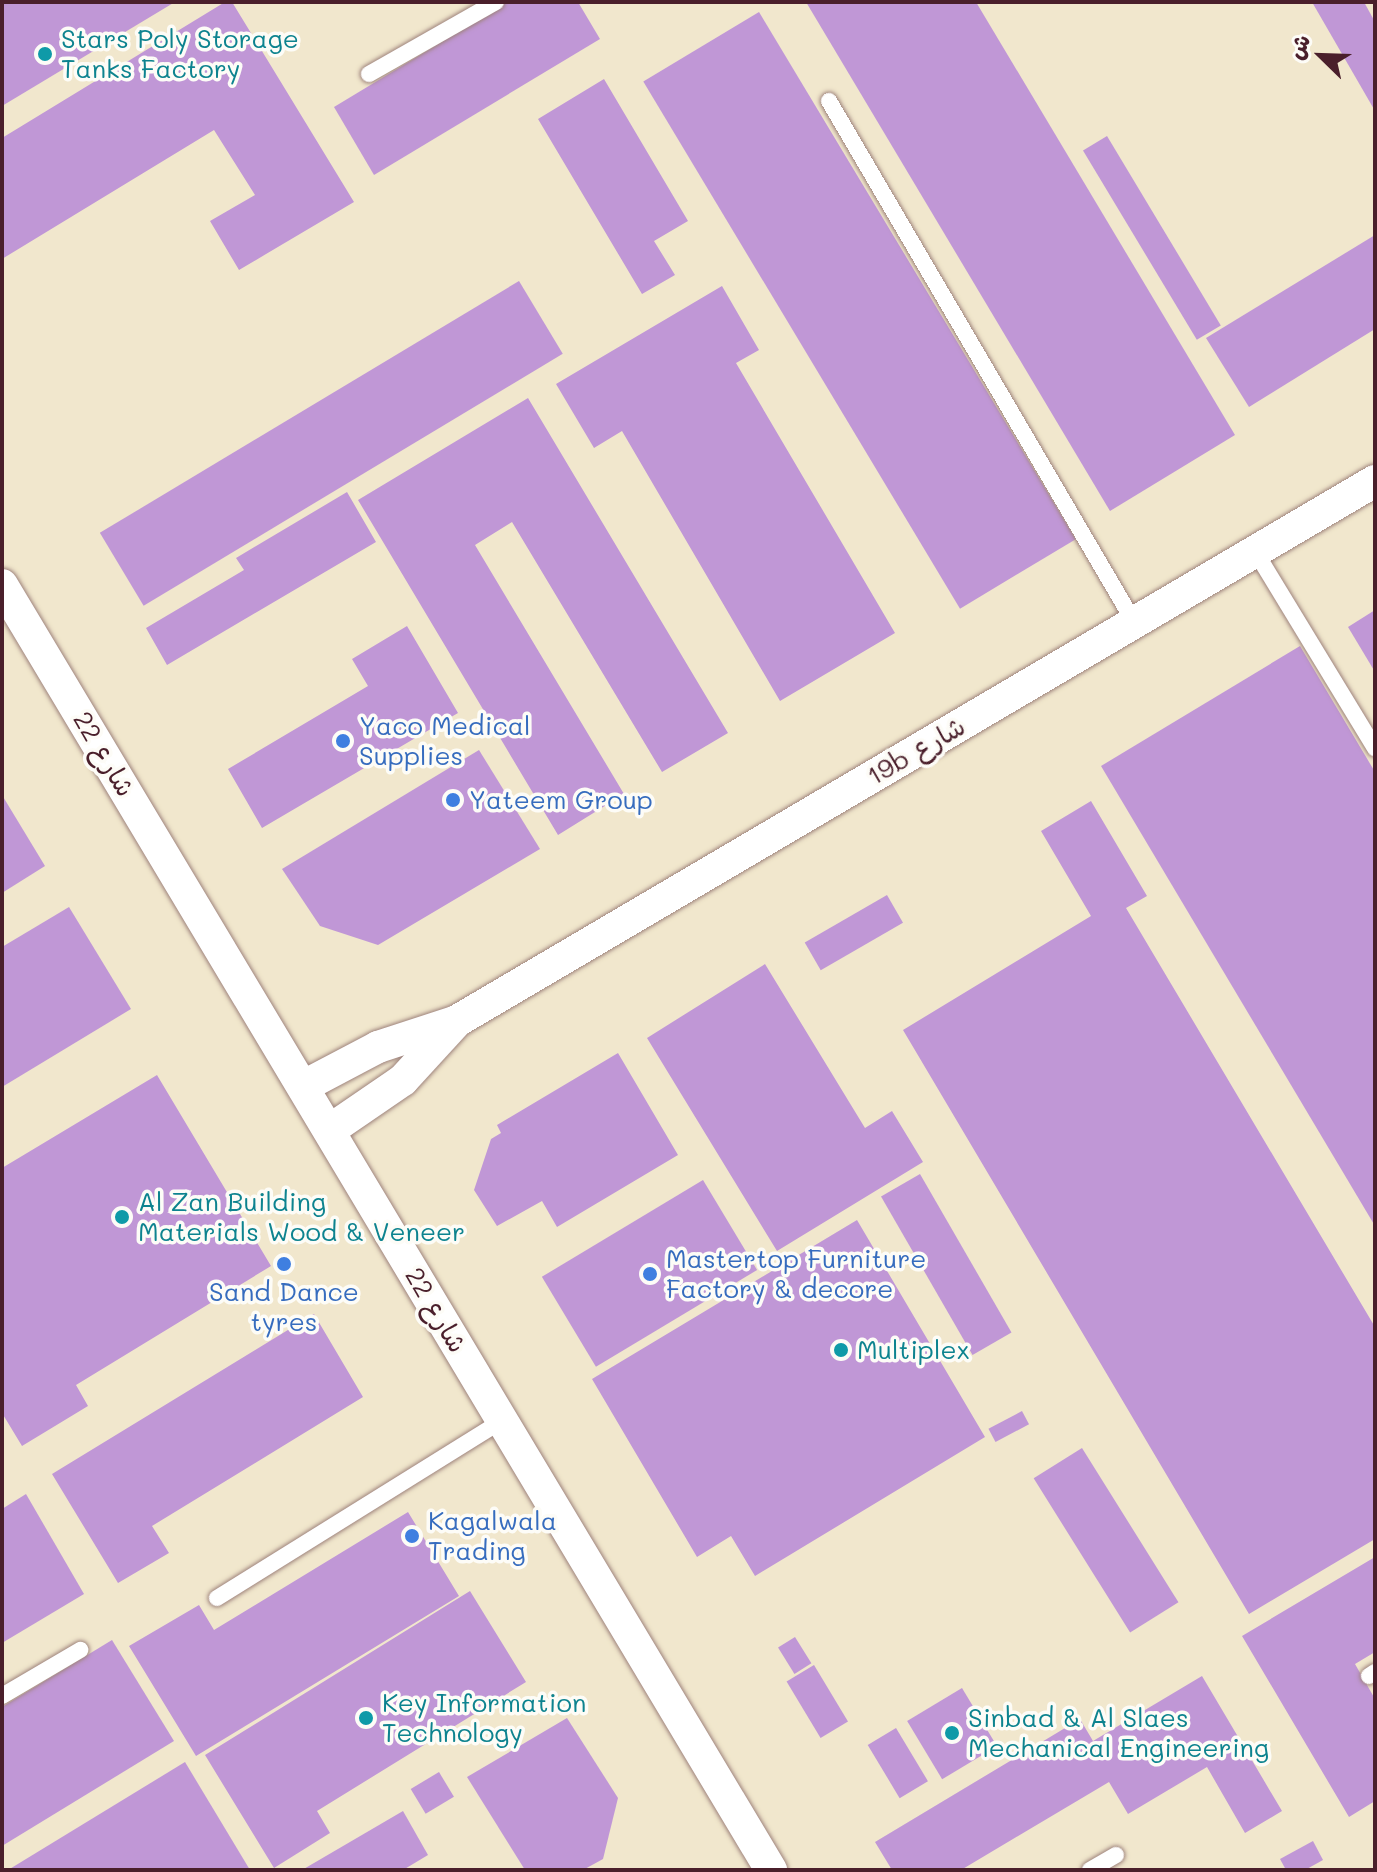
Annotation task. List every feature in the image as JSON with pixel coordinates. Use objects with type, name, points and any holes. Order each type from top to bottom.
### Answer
[{"type":"street","name":"19b شارع","points":[[304,1086],[378,1047],[457,1021],[1375,481]]},
{"type":"street","name":"شارع 22","points":[[2,585],[503,1420],[764,1868]]},
{"type":"street","name":"19b شارع","points":[[330,1130],[403,1080],[457,1021]]},
{"type":"lane","points":[[369,74],[496,2]]},
{"type":"lane","points":[[829,101],[1134,622]]},
{"type":"lane","points":[[1255,551],[1375,748]]},
{"type":"lane","points":[[217,1598],[503,1420]]},
{"type":"lane","points":[[2,1696],[80,1650]]},
{"type":"lane","points":[[1090,1870],[1116,1855]]},
{"type":"building","name":"Stars Poly Storage Tanks Factory","points":[[2,2],[175,2],[2,106]]},
{"type":"building","points":[[225,2],[232,2],[354,202],[239,270],[210,221],[255,195],[214,130],[2,259],[2,138]]},
{"type":"building","points":[[508,2],[578,2],[600,39],[374,175],[334,107]]},
{"type":"building","points":[[806,2],[976,2],[1235,435],[1110,511]]},
{"type":"building","points":[[1312,2],[1364,2],[1375,22],[1375,111]]},
{"type":"building","points":[[759,12],[1076,539],[960,609],[643,82]]},
{"type":"building","points":[[604,79],[688,221],[654,241],[675,275],[642,294],[538,119]]},
{"type":"building","points":[[1107,136],[1221,325],[1197,340],[1083,150]]},
{"type":"building","points":[[1375,235],[1375,329],[1249,407],[1206,338]]},
{"type":"building","points":[[519,281],[563,354],[144,606],[100,533]]},
{"type":"building","points":[[722,286],[759,350],[736,363],[895,633],[780,701],[622,431],[594,448],[556,384]]},
{"type":"building","points":[[528,398],[728,733],[662,772],[512,522],[475,545],[624,794],[558,835],[358,500]]},
{"type":"building","points":[[347,492],[376,542],[167,665],[146,628],[244,570],[236,558]]},
{"type":"building","points":[[1375,610],[1375,672],[1348,627]]},
{"type":"building","name":"Yaco Medical Supplies","points":[[407,626],[458,713],[262,828],[228,769],[368,686],[352,659]]},
{"type":"building","points":[[1300,646],[1375,772],[1375,1226],[1101,766]]},
{"type":"building","name":"Yateem Group","points":[[479,750],[540,849],[378,945],[320,926],[282,869]]},
{"type":"building","points":[[2,795],[45,866],[2,893]]},
{"type":"building","points":[[1091,801],[1147,896],[1126,908],[1375,1327],[1375,1539],[1249,1614],[903,1030],[1091,916],[1041,831]]},
{"type":"building","points":[[887,895],[903,923],[821,970],[805,942]]},
{"type":"building","points":[[69,907],[131,1009],[2,1087],[2,947]]},
{"type":"building","points":[[765,964],[865,1128],[892,1111],[923,1162],[777,1251],[647,1038]]},
{"type":"building","points":[[618,1053],[678,1155],[557,1227],[542,1201],[497,1226],[474,1190],[491,1139],[501,1133],[497,1125]]},
{"type":"building","name":"Al Zan Building Materials Wood & Veneer","points":[[157,1075],[271,1266],[76,1385],[88,1406],[22,1446],[2,1413],[2,1168]]},
{"type":"building","points":[[920,1174],[1012,1332],[973,1355],[881,1196]]},
{"type":"building","name":"Mastertop Furniture Factory & decore","points":[[703,1180],[757,1270],[596,1367],[542,1277]]},
{"type":"building","points":[[857,1220],[985,1437],[755,1576],[731,1536],[697,1557],[592,1379]]},
{"type":"building","points":[[314,1314],[363,1397],[152,1526],[169,1553],[118,1583],[52,1474]]},
{"type":"building","points":[[1022,1411],[1029,1424],[995,1442],[988,1429]]},
{"type":"building","points":[[1082,1448],[1178,1602],[1130,1633],[1034,1478]]},
{"type":"building","points":[[26,1494],[84,1594],[2,1643],[2,1509]]},
{"type":"building","points":[[408,1512],[459,1596],[196,1756],[129,1646],[199,1605],[214,1630]]},
{"type":"building","points":[[1375,1557],[1375,1652],[1355,1664],[1375,1699],[1375,1801],[1349,1817],[1242,1636]]},
{"type":"building","name":"Key Information Technology","points":[[470,1591],[526,1682],[317,1811],[330,1833],[274,1868],[205,1755]]},
{"type":"building","points":[[795,1637],[811,1663],[794,1674],[778,1648]]},
{"type":"building","points":[[112,1640],[174,1741],[2,1846],[2,1707]]},
{"type":"building","points":[[814,1665],[848,1722],[821,1738],[787,1681]]},
{"type":"building","points":[[1202,1676],[1282,1811],[1245,1833],[1207,1767],[1128,1814],[1109,1782],[961,1870],[892,1870],[875,1842],[1080,1719],[1093,1741]]},
{"type":"building","name":"Sinbad & Al Slaes Mechanical Engineering","points":[[962,1688],[997,1746],[942,1779],[907,1721]]},
{"type":"building","points":[[567,1718],[618,1798],[603,1859],[583,1870],[525,1870],[467,1777]]},
{"type":"building","points":[[896,1728],[928,1781],[900,1798],[868,1745]]},
{"type":"building","points":[[185,1762],[250,1870],[8,1870]]},
{"type":"building","points":[[439,1772],[454,1797],[426,1814],[411,1789]]},
{"type":"building","points":[[403,1811],[428,1855],[403,1870],[302,1870]]},
{"type":"building","points":[[1313,1841],[1323,1860],[1305,1870],[1286,1870],[1280,1859]]},
{"type":"place","name":"Stars Poly Storage Tanks Factory","points":[[45,54]]},
{"type":"place","name":"Yaco Medical Supplies","points":[[343,741]]},
{"type":"place","name":"Yateem Group","points":[[453,800]]},
{"type":"place","name":"Al Zan Building Materials Wood & Veneer","points":[[122,1217]]},
{"type":"place","name":"Sand Dance tyres","points":[[284,1264]]},
{"type":"place","name":"Mastertop Furniture Factory & decore","points":[[650,1274]]},
{"type":"place","name":"Multiplex","points":[[841,1350]]},
{"type":"place","name":"Kagalwala Trading","points":[[412,1536]]},
{"type":"place","name":"Key Information Technology","points":[[366,1718]]},
{"type":"place","name":"Sinbad & Al Slaes Mechanical Engineering","points":[[952,1733]]}]
